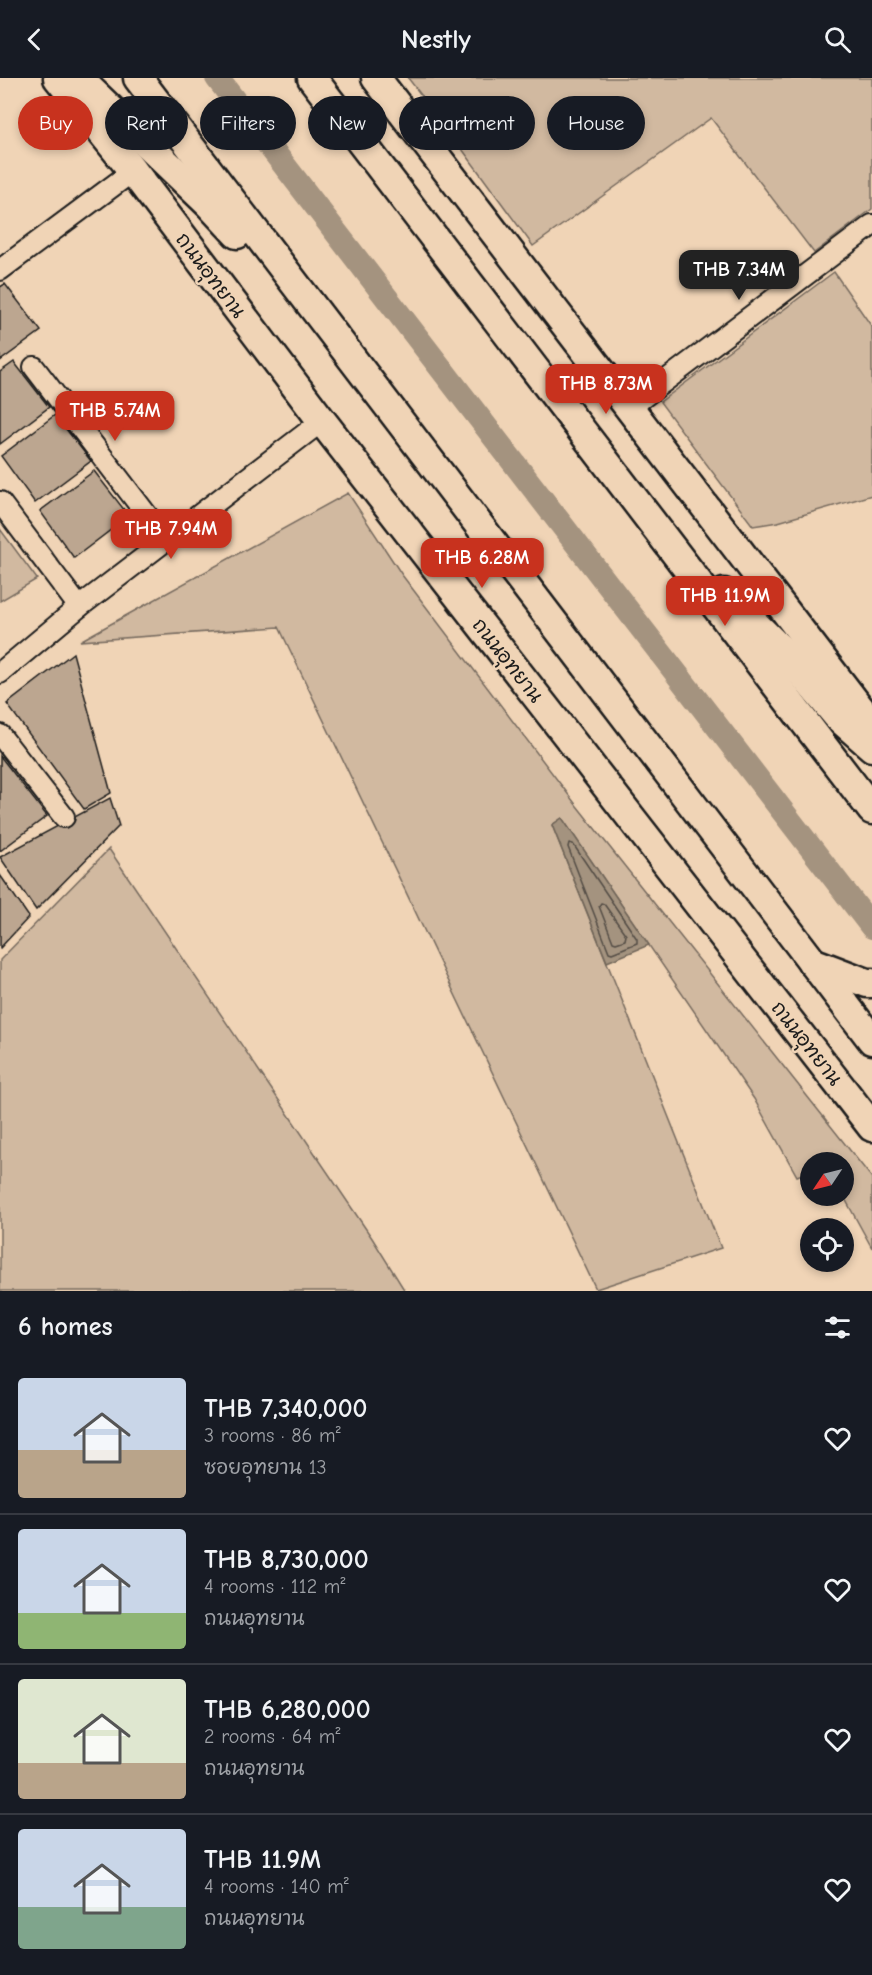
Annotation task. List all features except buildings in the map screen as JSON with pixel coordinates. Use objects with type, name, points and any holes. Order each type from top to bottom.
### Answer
[{"type":"main road","name":"ถนนอุทยาน","points":[[58,78],[133,171],[322,421],[872,1127]]},
{"type":"main road","points":[[78,78],[208,204],[342,345]]},
{"type":"main road","points":[[138,78],[872,1040]]},
{"type":"main road","points":[[312,78],[872,810]]},
{"type":"main road","points":[[376,78],[872,724]]},
{"type":"main road","points":[[613,472],[702,571],[790,659],[838,717],[872,747]]},
{"type":"main road","points":[[813,962],[872,983]]},
{"type":"main road","points":[[813,962],[872,1059]]},
{"type":"street","points":[[0,270],[133,171]]},
{"type":"street","points":[[629,408],[872,225]]},
{"type":"street","points":[[34,367],[166,540]]},
{"type":"street","points":[[0,674],[79,607],[322,421]]},
{"type":"street","points":[[0,502],[79,607]]},
{"type":"street","points":[[0,735],[64,817]]},
{"type":"shaded area","points":[[408,78],[872,78],[872,209],[814,253],[711,118],[533,246],[463,150],[535,150],[535,96],[422,96]]},
{"type":"shaded area","points":[[834,272],[872,327],[872,495],[778,522],[753,526],[660,402]]},
{"type":"shaded area","points":[[348,493],[402,575],[577,806],[851,1152],[800,1152],[800,1175],[797,1176],[754,1099],[562,818],[552,825],[721,1248],[596,1289],[279,627],[80,641]]},
{"type":"shaded area","points":[[0,529],[37,579],[0,601]]},
{"type":"shaded area","points":[[109,849],[372,1238],[405,1291],[0,1291],[0,960]]},
{"type":"shaded area","points":[[854,1155],[872,1178],[872,1248],[849,1206],[854,1206]]},
{"type":"water","points":[[562,818],[649,945],[607,962],[552,825]]},
{"type":"waterway","points":[[217,78],[872,927]]}]
